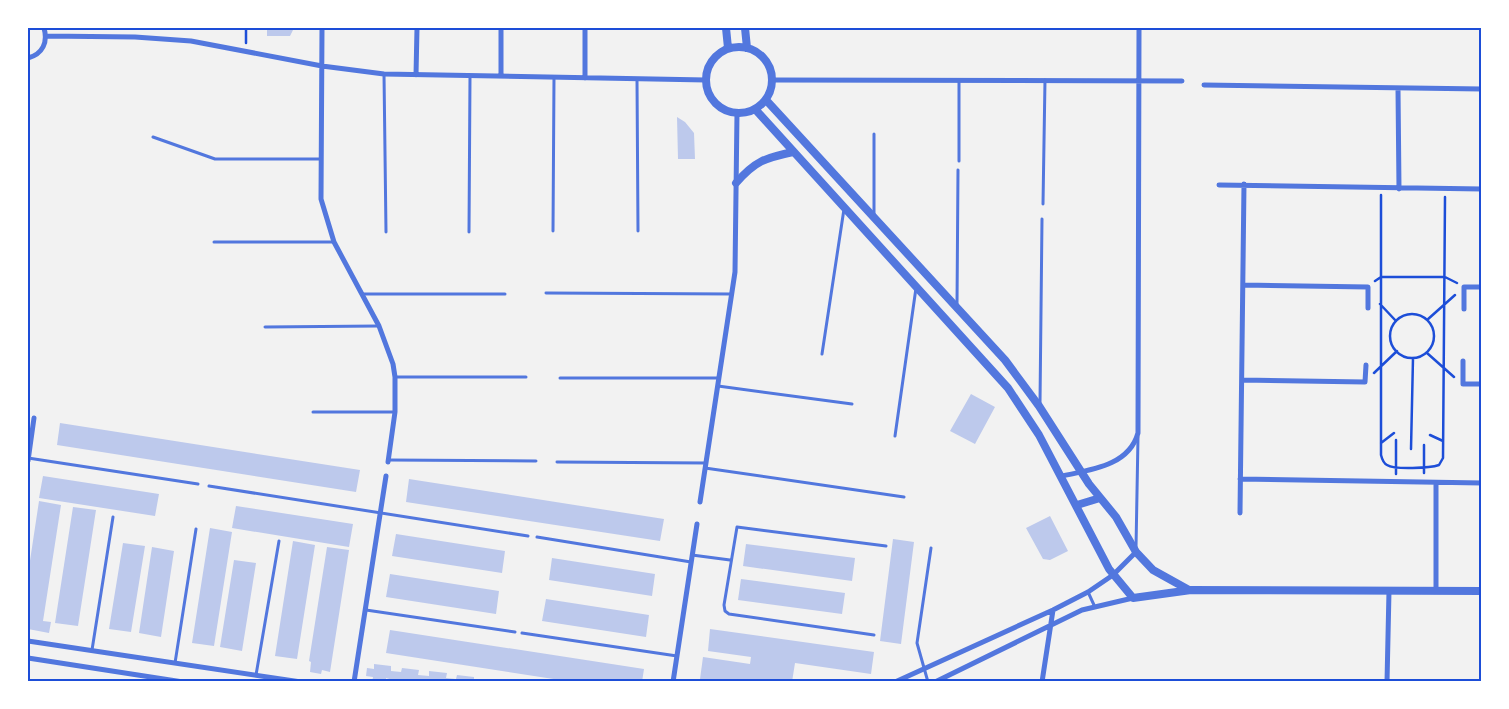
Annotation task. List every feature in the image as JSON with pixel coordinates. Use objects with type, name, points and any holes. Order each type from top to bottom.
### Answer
[{"type":"street","points":[[28,58],[40,52],[46,36],[44,28]]},
{"type":"street","points":[[322,28],[321,199],[334,242],[379,326],[389,352],[395,377],[395,412],[388,461]]},
{"type":"street","points":[[416,75],[417,28]]},
{"type":"street","points":[[501,28],[501,76]]},
{"type":"street","points":[[585,28],[585,78]]},
{"type":"street","points":[[726,28],[728,48]]},
{"type":"street","points":[[745,28],[747,48]]},
{"type":"street","points":[[1062,476],[1101,467],[1118,459],[1129,450],[1138,433],[1139,28]]},
{"type":"street","points":[[46,36],[191,41],[322,66],[384,74],[706,80]]},
{"type":"street","points":[[728,48],[747,48],[760,54],[769,66],[772,80],[766,100],[755,109],[737,113],[721,108],[710,96],[706,80],[712,61],[728,48]]},
{"type":"street","points":[[772,80],[1182,81]]},
{"type":"street","points":[[1204,85],[1482,89]]},
{"type":"street","points":[[1398,89],[1399,188]]},
{"type":"street","points":[[766,100],[1005,360],[1040,406],[1081,472],[1116,517],[1136,552],[1153,570],[1191,590]]},
{"type":"street","points":[[755,109],[1008,388],[1027,415],[1062,476],[1113,575],[1133,598]]},
{"type":"street","points":[[700,502],[732,294],[736,256],[737,113]]},
{"type":"street","points":[[736,184],[751,166],[768,157],[793,152]]},
{"type":"street","points":[[1240,513],[1244,184]]},
{"type":"street","points":[[1219,185],[1482,189]]},
{"type":"street","points":[[1244,285],[1368,287],[1368,308]]},
{"type":"street","points":[[1464,310],[1464,287],[1482,287]]},
{"type":"street","points":[[1463,361],[1463,384],[1482,384]]},
{"type":"street","points":[[1242,380],[1365,382],[1366,365]]},
{"type":"street","points":[[28,459],[34,418]]},
{"type":"street","points":[[354,682],[386,476]]},
{"type":"street","points":[[1240,479],[1482,483]]},
{"type":"street","points":[[1436,483],[1436,591]]},
{"type":"street","points":[[1077,506],[1100,498]]},
{"type":"street","points":[[674,682],[697,524]]},
{"type":"street","points":[[895,682],[1053,610],[1088,592],[1113,575],[1136,552]]},
{"type":"street","points":[[935,682],[1094,605],[1133,598],[1191,590],[1482,591]]},
{"type":"street","points":[[1387,682],[1389,591]]},
{"type":"street","points":[[1042,682],[1053,610]]},
{"type":"street","points":[[28,641],[301,682]]},
{"type":"street","points":[[28,658],[183,682]]},
{"type":"lane","points":[[384,74],[386,232]]},
{"type":"lane","points":[[469,232],[470,76]]},
{"type":"lane","points":[[553,231],[554,77]]},
{"type":"lane","points":[[637,78],[638,231]]},
{"type":"lane","points":[[958,161],[959,80]]},
{"type":"lane","points":[[1042,204],[1044,80]]},
{"type":"lane","points":[[874,134],[874,217]]},
{"type":"lane","points":[[153,137],[215,159],[321,159]]},
{"type":"lane","points":[[957,307],[958,170]]},
{"type":"lane","points":[[822,354],[844,207]]},
{"type":"lane","points":[[1040,406],[1042,218]]},
{"type":"lane","points":[[214,242],[334,242]]},
{"type":"lane","points":[[895,436],[916,286]]},
{"type":"lane","points":[[546,293],[732,294]]},
{"type":"lane","points":[[362,294],[505,294]]},
{"type":"lane","points":[[265,327],[379,326]]},
{"type":"lane","points":[[395,377],[526,377]]},
{"type":"lane","points":[[560,378],[719,378]]},
{"type":"lane","points":[[718,386],[852,404]]},
{"type":"lane","points":[[313,412],[395,412]]},
{"type":"lane","points":[[1136,552],[1138,538],[1138,433]]},
{"type":"lane","points":[[28,459],[198,484]]},
{"type":"lane","points":[[388,461],[536,461]]},
{"type":"lane","points":[[557,462],[706,466],[904,497]]},
{"type":"lane","points":[[209,486],[528,536]]},
{"type":"lane","points":[[92,651],[112,517]]},
{"type":"lane","points":[[874,635],[726,613],[724,605],[730,560],[734,532],[739,526],[886,546]]},
{"type":"lane","points":[[174,663],[196,529]]},
{"type":"lane","points":[[538,537],[692,562]]},
{"type":"lane","points":[[256,675],[279,541]]},
{"type":"lane","points":[[928,682],[917,643],[931,548]]},
{"type":"lane","points":[[692,555],[730,560]]},
{"type":"lane","points":[[1088,592],[1094,605]]},
{"type":"lane","points":[[365,610],[515,632]]},
{"type":"lane","points":[[522,633],[677,656]]},
{"type":"path","points":[[246,28],[246,51]]},
{"type":"path","points":[[1381,188],[1381,443],[1383,461],[1388,466],[1424,468],[1439,465],[1443,458],[1445,189]]},
{"type":"path","points":[[1396,321],[1368,287],[1381,277],[1445,277],[1464,287],[1427,320]]},
{"type":"path","points":[[1415,314],[1427,320],[1434,332],[1434,339],[1427,353],[1413,358],[1406,357],[1397,351],[1391,341],[1391,333],[1396,321],[1402,317],[1415,314]]},
{"type":"path","points":[[1365,382],[1397,351]]},
{"type":"path","points":[[1427,353],[1463,384]]},
{"type":"path","points":[[1411,449],[1413,358]]},
{"type":"path","points":[[1381,443],[1394,433]]},
{"type":"path","points":[[1430,434],[1443,441]]},
{"type":"path","points":[[1396,440],[1396,482]]},
{"type":"path","points":[[1424,445],[1424,482]]},
{"type":"building","points":[[267,28],[293,28],[293,30],[290,36],[267,36]]},
{"type":"building","points":[[677,117],[685,122],[694,133],[695,159],[678,159]]},
{"type":"building","points":[[971,394],[995,407],[975,444],[950,431]]},
{"type":"building","points":[[60,423],[360,470],[356,492],[57,445]]},
{"type":"building","points":[[43,476],[159,494],[155,516],[39,498]]},
{"type":"building","points":[[409,479],[664,519],[660,541],[406,502]]},
{"type":"building","points":[[39,501],[61,505],[43,621],[51,622],[49,633],[28,629],[28,574]]},
{"type":"building","points":[[236,506],[353,524],[349,547],[232,528]]},
{"type":"building","points":[[73,507],[96,510],[78,626],[55,623]]},
{"type":"building","points":[[1050,516],[1068,551],[1050,560],[1043,559],[1026,528]]},
{"type":"building","points":[[210,528],[232,532],[214,646],[192,643]]},
{"type":"building","points":[[396,534],[505,551],[502,573],[392,556]]},
{"type":"building","points":[[893,539],[914,542],[901,644],[880,641]]},
{"type":"building","points":[[293,541],[315,545],[297,659],[275,656]]},
{"type":"building","points":[[123,543],[145,546],[131,632],[109,629]]},
{"type":"building","points":[[746,544],[855,558],[852,581],[743,566]]},
{"type":"building","points":[[152,547],[174,551],[161,637],[139,633]]},
{"type":"building","points":[[327,547],[349,550],[330,672],[322,670],[321,674],[310,672],[311,662],[309,661]]},
{"type":"building","points":[[552,558],[655,574],[652,596],[549,580]]},
{"type":"building","points":[[234,560],[256,563],[242,651],[220,647]]},
{"type":"building","points":[[390,574],[499,591],[496,614],[386,597]]},
{"type":"building","points":[[741,579],[845,593],[842,614],[738,600]]},
{"type":"building","points":[[546,599],[649,615],[646,637],[542,621]]},
{"type":"building","points":[[710,629],[874,652],[871,674],[795,663],[792,682],[700,679],[703,657],[750,664],[751,657],[708,651]]},
{"type":"building","points":[[390,630],[644,669],[642,682],[573,682],[386,653]]},
{"type":"building","points":[[374,664],[391,666],[391,671],[401,672],[402,668],[419,670],[418,675],[429,676],[429,671],[447,673],[446,678],[456,679],[457,675],[474,677],[474,682],[400,682],[386,678],[386,682],[372,682],[373,677],[366,676],[367,668],[374,669]]}]
